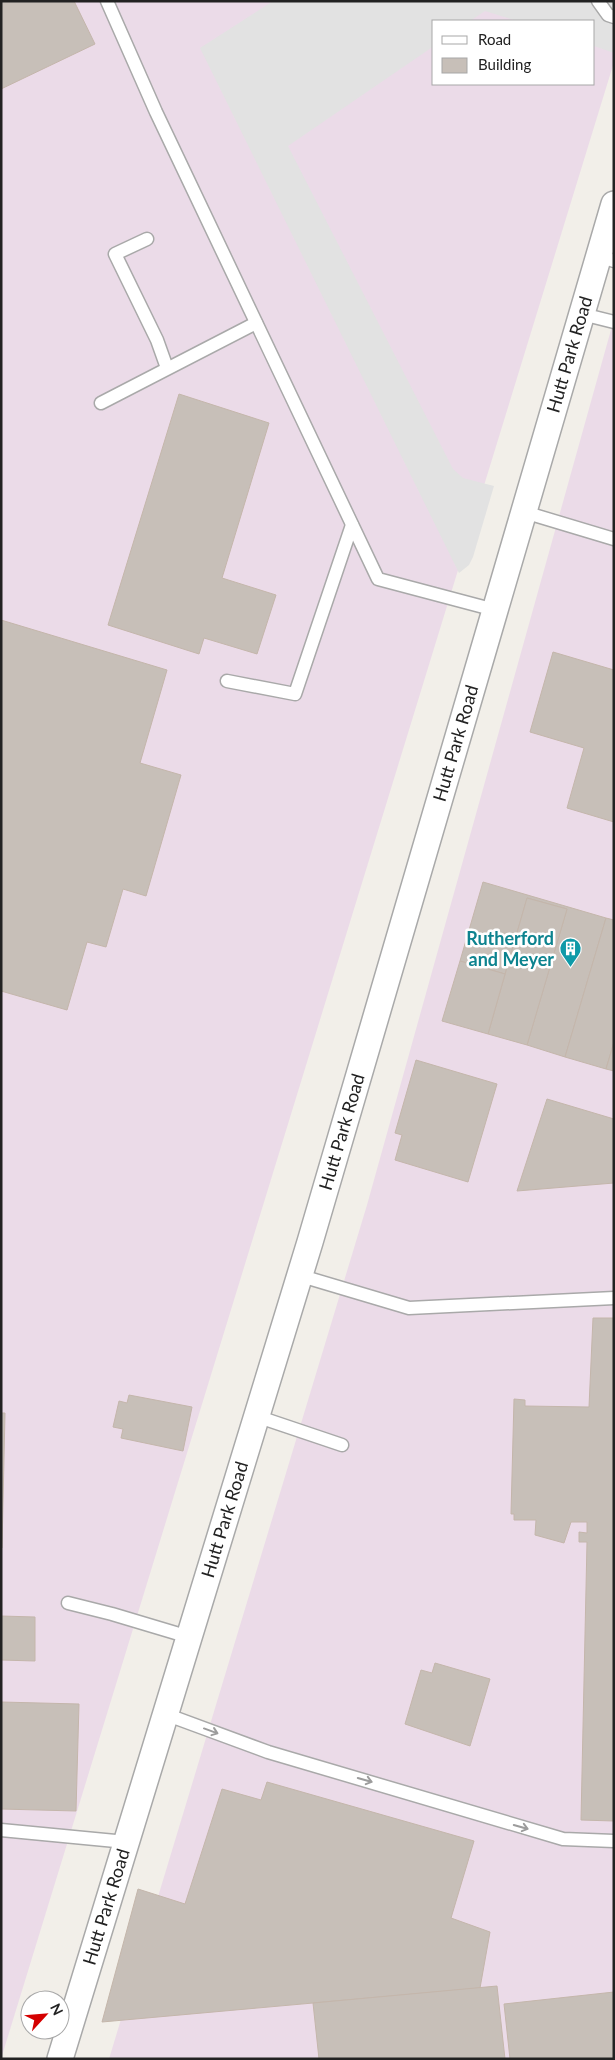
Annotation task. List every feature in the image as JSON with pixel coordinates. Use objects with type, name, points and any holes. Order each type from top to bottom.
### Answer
[{"type":"street","name":"Hutt Park Road","points":[[60,2059],[312,1233],[582,314],[607,258],[614,204]]},
{"type":"lane","points":[[107,1],[156,112],[378,579],[494,610]]},
{"type":"lane","points":[[598,1],[608,15],[614,17]]},
{"type":"lane","points":[[147,239],[115,254],[157,340],[167,368]]},
{"type":"lane","points":[[582,314],[614,322]]},
{"type":"lane","points":[[101,403],[256,322]]},
{"type":"lane","points":[[524,512],[614,539]]},
{"type":"lane","points":[[227,681],[295,694],[352,525]]},
{"type":"lane","points":[[298,1275],[409,1308],[614,1298]]},
{"type":"lane","points":[[256,1416],[342,1445]]},
{"type":"lane","points":[[68,1603],[189,1637]]},
{"type":"lane","points":[[165,1714],[268,1752],[563,1839],[614,1841]]},
{"type":"lane","points":[[1,1830],[126,1842]]},
{"type":"shaded area","points":[[1,1],[614,1],[614,62],[22,1990],[20,1990],[20,1997],[1,2059]]},
{"type":"shaded area","points":[[273,1],[614,1],[614,53],[595,46],[595,20],[514,20],[485,11],[472,20],[432,20],[432,47],[288,146],[453,469],[463,478],[494,486],[473,557],[469,565],[459,573],[200,48]]},
{"type":"shaded area","points":[[614,319],[614,2059],[109,2059],[367,1205]]},
{"type":"building","points":[[1,1],[74,1],[95,44],[1,89]]},
{"type":"building","points":[[179,394],[269,423],[222,578],[276,595],[257,654],[204,638],[199,654],[108,625]]},
{"type":"building","points":[[1,620],[167,670],[140,763],[181,775],[146,896],[123,889],[106,947],[87,942],[67,1010],[1,991]]},
{"type":"building","points":[[553,652],[614,670],[614,822],[567,808],[584,748],[530,732]]},
{"type":"building","name":"Rutherford and Meyer","points":[[483,882],[606,918],[565,1057],[527,1045],[567,909],[527,898],[505,974],[460,961]]},
{"type":"building","points":[[527,898],[567,909],[527,1045],[488,1034]]},
{"type":"building","points":[[606,918],[614,920],[614,1042],[606,1069],[565,1057]]},
{"type":"building","points":[[460,961],[505,974],[488,1034],[442,1021]]},
{"type":"building","points":[[614,1042],[614,1071],[606,1069]]},
{"type":"building","points":[[416,1060],[497,1084],[468,1182],[395,1160],[402,1135],[395,1133]]},
{"type":"building","points":[[547,1099],[614,1119],[614,1183],[517,1191]]},
{"type":"building","points":[[593,1318],[614,1318],[614,1821],[581,1820],[587,1542],[579,1542],[579,1532],[587,1533],[587,1522],[571,1522],[564,1543],[535,1535],[536,1520],[514,1520],[514,1514],[511,1514],[514,1399],[525,1400],[525,1406],[589,1407]]},
{"type":"building","points":[[129,1395],[192,1407],[183,1451],[121,1438],[123,1429],[113,1427],[119,1401],[127,1403]]},
{"type":"building","points":[[1,1413],[5,1413],[2,1548],[1,1548]]},
{"type":"building","points":[[1,1616],[35,1617],[35,1661],[1,1660]]},
{"type":"building","points":[[435,1663],[490,1679],[470,1746],[405,1724],[421,1670],[432,1673]]},
{"type":"building","points":[[1,1702],[79,1704],[76,1811],[1,1809]]},
{"type":"building","points":[[267,1782],[474,1841],[451,1918],[490,1932],[480,1988],[102,2022],[138,1889],[185,1904],[222,1789],[261,1800]]},
{"type":"building","points":[[497,1986],[505,2059],[319,2059],[313,2003]]},
{"type":"building","points":[[614,1992],[614,2059],[510,2059],[504,2004]]},
{"type":"place","name":"Rutherford and Meyer","points":[[570,968]]}]
